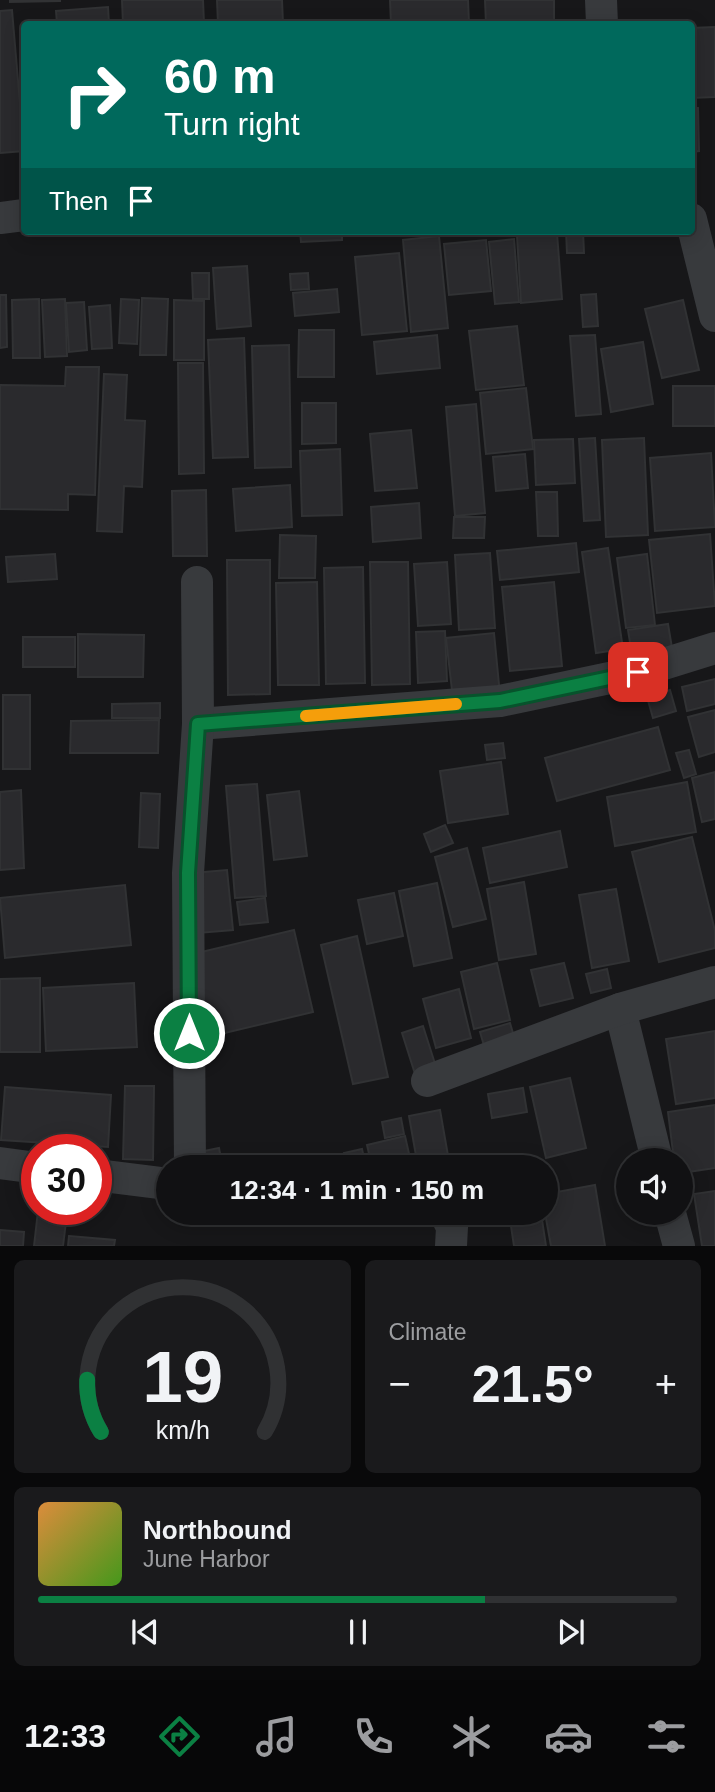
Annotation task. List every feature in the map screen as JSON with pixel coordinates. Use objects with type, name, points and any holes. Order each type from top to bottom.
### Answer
[{"type":"street","points":[[601,0],[602,21]]},
{"type":"street","points":[[695,213],[715,211]]},
{"type":"street","points":[[0,218],[21,215]]},
{"type":"street","points":[[695,235],[715,316]]},
{"type":"street","points":[[190,1155],[188,873],[198,724],[197,582]]},
{"type":"street","points":[[198,724],[500,701],[638,672],[715,648]]},
{"type":"street","points":[[427,1081],[620,1009],[715,982]]},
{"type":"street","points":[[620,1009],[654,1148]]},
{"type":"street","points":[[0,1163],[21,1166]]},
{"type":"street","points":[[112,1177],[156,1182]]},
{"type":"street","points":[[451,1225],[451,1246]]},
{"type":"street","points":[[673,1225],[679,1246]]},
{"type":"building","points":[[60,0],[60,1],[10,2]]},
{"type":"building","points":[[122,0],[203,0],[204,21],[123,21]]},
{"type":"building","points":[[217,0],[282,0],[283,21],[218,21]]},
{"type":"building","points":[[390,0],[468,0],[469,21],[391,21]]},
{"type":"building","points":[[485,0],[554,0],[554,21],[486,21]]},
{"type":"building","points":[[108,7],[109,21],[57,21],[56,11]]},
{"type":"building","points":[[12,10],[21,116],[21,151],[0,153],[0,11]]},
{"type":"building","points":[[715,27],[715,97],[695,98],[695,28]]},
{"type":"building","points":[[695,108],[698,108],[699,151],[695,152]]},
{"type":"building","points":[[300,235],[342,235],[342,240],[301,242]]},
{"type":"building","points":[[557,235],[562,299],[521,303],[517,236]]},
{"type":"building","points":[[566,235],[583,235],[584,253],[567,253]]},
{"type":"building","points":[[439,236],[448,328],[411,332],[403,240]]},
{"type":"building","points":[[514,239],[519,302],[495,304],[489,242]]},
{"type":"building","points":[[486,240],[491,291],[449,295],[444,244]]},
{"type":"building","points":[[399,253],[407,331],[362,335],[355,257]]},
{"type":"building","points":[[247,266],[251,326],[217,329],[213,268]]},
{"type":"building","points":[[192,273],[209,273],[209,299],[193,299]]},
{"type":"building","points":[[308,273],[309,289],[291,290],[290,274]]},
{"type":"building","points":[[337,289],[339,312],[295,316],[293,293]]},
{"type":"building","points":[[596,294],[598,326],[583,327],[581,295]]},
{"type":"building","points":[[0,295],[6,295],[7,347],[0,348]]},
{"type":"building","points":[[142,298],[168,299],[166,355],[140,355]]},
{"type":"building","points":[[39,299],[40,358],[13,358],[12,300]]},
{"type":"building","points":[[65,299],[67,356],[45,357],[42,300]]},
{"type":"building","points":[[121,299],[139,300],[137,344],[119,343]]},
{"type":"building","points":[[174,300],[204,301],[204,360],[174,360]]},
{"type":"building","points":[[683,300],[699,370],[662,378],[645,309]]},
{"type":"building","points":[[84,302],[87,350],[69,352],[66,303]]},
{"type":"building","points":[[110,305],[112,348],[92,349],[89,307]]},
{"type":"building","points":[[517,326],[524,385],[476,390],[469,331]]},
{"type":"building","points":[[299,330],[334,330],[334,377],[298,377]]},
{"type":"building","points":[[437,335],[440,368],[377,374],[374,342]]},
{"type":"building","points":[[595,335],[601,414],[576,416],[570,336]]},
{"type":"building","points":[[244,338],[248,457],[213,458],[208,340]]},
{"type":"building","points":[[643,342],[653,404],[611,412],[601,349]]},
{"type":"building","points":[[289,345],[291,467],[255,468],[252,346]]},
{"type":"building","points":[[178,363],[203,363],[204,473],[179,474]]},
{"type":"building","points":[[66,367],[99,367],[95,495],[68,494],[68,510],[0,509],[0,385],[65,386]]},
{"type":"building","points":[[104,374],[127,375],[125,420],[145,421],[142,487],[124,486],[122,532],[97,531]]},
{"type":"building","points":[[673,386],[715,386],[715,426],[673,426]]},
{"type":"building","points":[[526,388],[533,449],[486,454],[480,393]]},
{"type":"building","points":[[302,403],[336,403],[336,443],[302,444]]},
{"type":"building","points":[[476,404],[485,513],[455,516],[446,407]]},
{"type":"building","points":[[411,430],[417,488],[375,491],[370,434]]},
{"type":"building","points":[[595,438],[600,520],[584,521],[579,439]]},
{"type":"building","points":[[644,438],[648,535],[606,537],[602,440]]},
{"type":"building","points":[[573,439],[575,483],[536,485],[534,440]]},
{"type":"building","points":[[340,449],[342,515],[302,516],[300,451]]},
{"type":"building","points":[[711,453],[715,527],[655,531],[650,458]]},
{"type":"building","points":[[525,454],[528,488],[496,491],[493,457]]},
{"type":"building","points":[[290,485],[292,527],[236,531],[233,489]]},
{"type":"building","points":[[206,490],[207,556],[173,556],[172,491]]},
{"type":"building","points":[[536,492],[557,492],[558,536],[538,536]]},
{"type":"building","points":[[419,503],[421,538],[373,542],[371,507]]},
{"type":"building","points":[[454,517],[485,517],[484,538],[453,538]]},
{"type":"building","points":[[710,534],[715,606],[657,613],[649,540]]},
{"type":"building","points":[[280,535],[316,536],[315,578],[279,578]]},
{"type":"building","points":[[576,543],[579,572],[500,580],[497,551]]},
{"type":"building","points":[[608,548],[623,649],[596,653],[582,552]]},
{"type":"building","points":[[490,553],[495,628],[459,630],[455,555]]},
{"type":"building","points":[[55,554],[57,579],[8,582],[6,557]]},
{"type":"building","points":[[647,554],[655,625],[626,628],[617,558]]},
{"type":"building","points":[[227,560],[270,560],[270,694],[228,695]]},
{"type":"building","points":[[370,562],[408,562],[410,684],[372,685]]},
{"type":"building","points":[[447,562],[451,624],[418,626],[414,564]]},
{"type":"building","points":[[363,567],[365,683],[326,684],[324,568]]},
{"type":"building","points":[[317,582],[319,685],[278,685],[276,583]]},
{"type":"building","points":[[554,582],[562,666],[510,671],[502,587]]},
{"type":"building","points":[[668,624],[674,660],[634,667],[628,630]]},
{"type":"building","points":[[445,631],[447,681],[418,683],[416,632]]},
{"type":"building","points":[[494,633],[500,695],[453,699],[446,638]]},
{"type":"building","points":[[78,634],[144,635],[143,677],[78,677]]},
{"type":"building","points":[[23,637],[75,637],[75,667],[23,667]]},
{"type":"building","points":[[715,679],[715,704],[687,711],[682,687]]},
{"type":"building","points":[[670,690],[676,711],[653,718],[647,697]]},
{"type":"building","points":[[3,695],[30,695],[30,769],[3,769]]},
{"type":"building","points":[[160,703],[160,718],[112,718],[112,704]]},
{"type":"building","points":[[715,710],[715,752],[699,757],[688,717]]},
{"type":"building","points":[[159,720],[158,753],[70,753],[71,721]]},
{"type":"building","points":[[658,727],[670,770],[557,801],[545,758]]},
{"type":"building","points":[[503,743],[505,758],[487,760],[485,745]]},
{"type":"building","points":[[689,750],[696,774],[684,778],[676,753]]},
{"type":"building","points":[[501,762],[508,814],[448,823],[440,771]]},
{"type":"building","points":[[715,772],[715,819],[702,822],[692,778]]},
{"type":"building","points":[[687,782],[696,832],[615,846],[607,797]]},
{"type":"building","points":[[257,784],[266,896],[235,898],[226,786]]},
{"type":"building","points":[[21,790],[24,868],[0,870],[0,792]]},
{"type":"building","points":[[299,791],[307,856],[274,860],[267,795]]},
{"type":"building","points":[[141,793],[160,794],[158,848],[139,847]]},
{"type":"building","points":[[445,825],[453,843],[431,852],[424,834]]},
{"type":"building","points":[[560,831],[567,867],[490,883],[483,848]]},
{"type":"building","points":[[692,837],[715,931],[715,948],[659,962],[632,852]]},
{"type":"building","points":[[467,848],[486,919],[453,927],[435,857]]},
{"type":"building","points":[[227,870],[233,930],[198,933],[193,873]]},
{"type":"building","points":[[524,882],[536,954],[499,960],[487,889]]},
{"type":"building","points":[[437,883],[452,958],[414,966],[399,891]]},
{"type":"building","points":[[125,885],[131,945],[5,958],[0,898]]},
{"type":"building","points":[[616,889],[629,961],[592,968],[579,895]]},
{"type":"building","points":[[394,893],[403,936],[367,944],[358,900]]},
{"type":"building","points":[[265,898],[268,922],[240,925],[237,902]]},
{"type":"building","points":[[294,930],[313,1012],[212,1036],[193,954]]},
{"type":"building","points":[[357,936],[388,1077],[353,1084],[321,945]]},
{"type":"building","points":[[497,963],[510,1020],[474,1029],[461,972]]},
{"type":"building","points":[[564,963],[573,998],[540,1006],[531,970]]},
{"type":"building","points":[[607,969],[611,988],[591,993],[586,974]]},
{"type":"building","points":[[40,978],[40,1052],[0,1052],[0,979]]},
{"type":"building","points":[[134,983],[137,1047],[46,1051],[43,988]]},
{"type":"building","points":[[459,989],[471,1038],[436,1048],[423,999]]},
{"type":"building","points":[[510,1023],[515,1040],[485,1049],[480,1032]]},
{"type":"building","points":[[423,1026],[437,1070],[416,1077],[402,1033]]},
{"type":"building","points":[[715,1031],[715,1098],[676,1104],[666,1039]]},
{"type":"building","points":[[570,1078],[586,1148],[558,1155],[545,1155],[530,1087]]},
{"type":"building","points":[[125,1086],[154,1086],[153,1160],[123,1159]]},
{"type":"building","points":[[5,1087],[111,1095],[109,1134],[21,1134],[21,1141],[1,1140]]},
{"type":"building","points":[[523,1088],[527,1112],[492,1118],[488,1094]]},
{"type":"building","points":[[715,1105],[715,1168],[693,1171],[693,1148],[672,1148],[668,1112]]},
{"type":"building","points":[[440,1110],[448,1155],[416,1155],[409,1116]]},
{"type":"building","points":[[401,1118],[404,1134],[385,1138],[382,1122]]},
{"type":"building","points":[[405,1136],[409,1155],[369,1155],[367,1145]]},
{"type":"building","points":[[219,1148],[220,1155],[205,1155],[204,1151]]},
{"type":"building","points":[[362,1149],[363,1155],[344,1155]]},
{"type":"building","points":[[595,1185],[605,1246],[551,1246],[547,1225],[558,1225],[558,1192]]},
{"type":"building","points":[[715,1191],[715,1246],[702,1246],[694,1194]]},
{"type":"building","points":[[36,1225],[66,1225],[63,1246],[34,1246]]},
{"type":"building","points":[[511,1225],[543,1225],[546,1246],[514,1246]]},
{"type":"building","points":[[0,1230],[24,1232],[23,1246],[0,1246]]},
{"type":"building","points":[[69,1236],[115,1240],[114,1246],[68,1246]]},
{"type":"slow traffic","points":[[306,716],[456,704]]},
{"type":"route","points":[[189,1033],[188,873],[198,724],[500,701],[638,672]]}]
